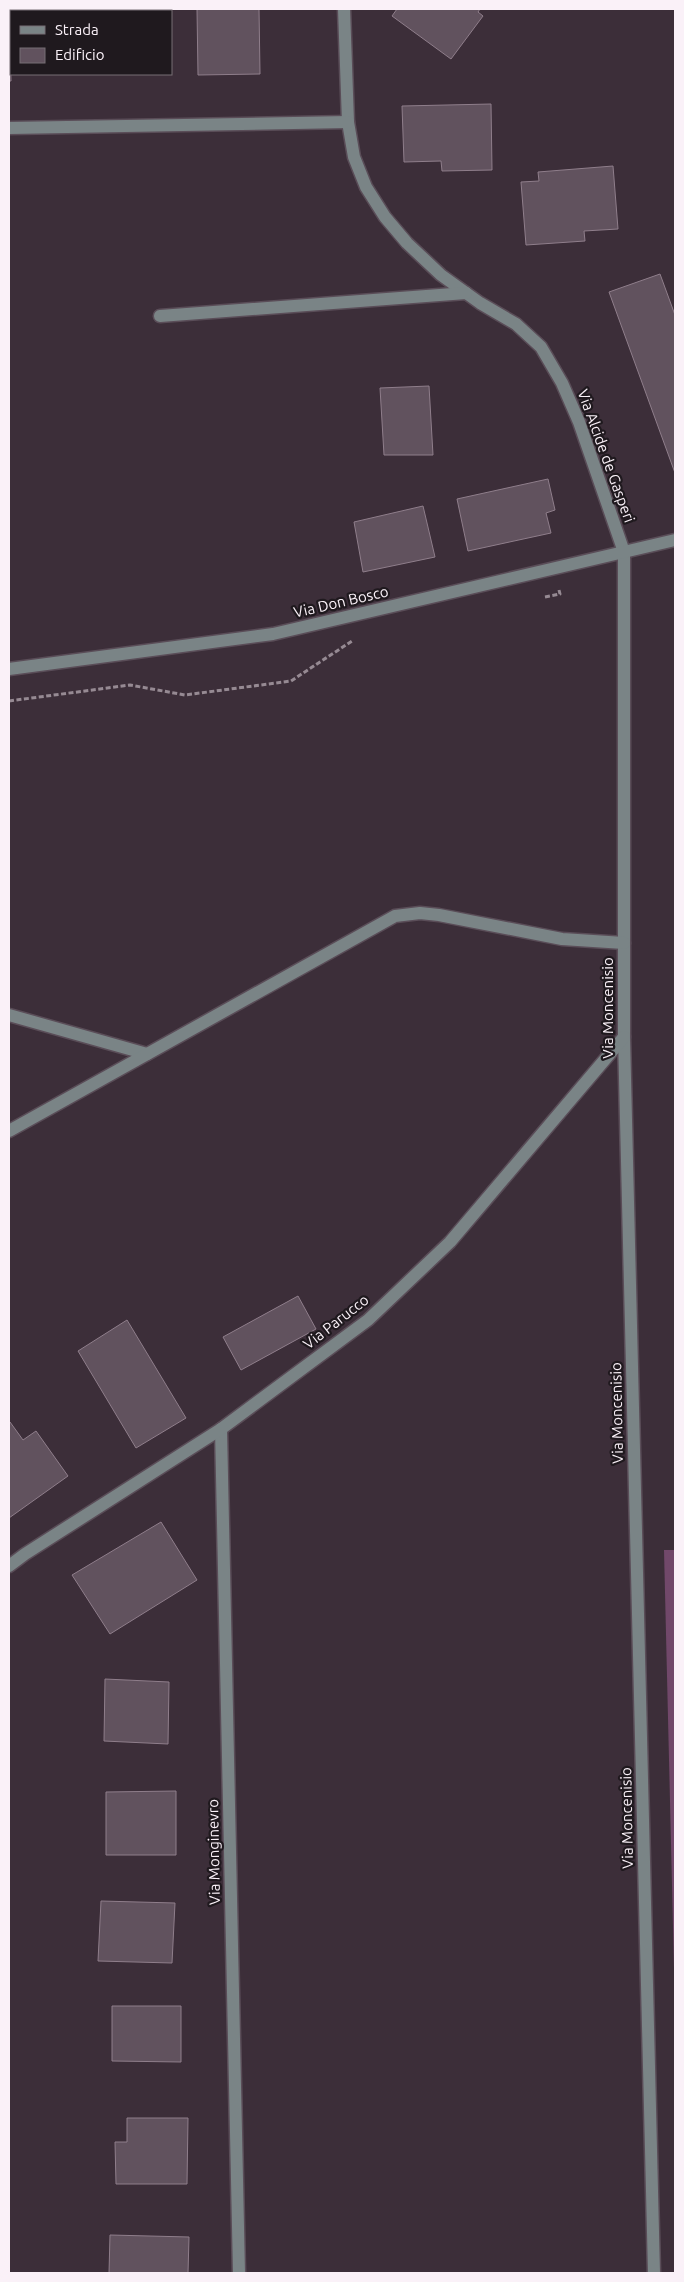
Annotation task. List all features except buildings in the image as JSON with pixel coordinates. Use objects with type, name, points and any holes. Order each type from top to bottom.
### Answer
[{"type":"street","name":"Via Alcide de Gasperi","points":[[344,9],[348,122],[354,157],[366,187],[385,217],[407,242],[441,275],[466,294],[516,324],[541,347],[562,383],[579,422],[624,552]]},
{"type":"street","points":[[9,128],[348,122]]},
{"type":"street","points":[[160,316],[466,294]]},
{"type":"street","name":"Via Don Bosco","points":[[9,668],[273,634],[675,540]]},
{"type":"street","name":"Via Moncenisio","points":[[624,552],[624,1037],[654,2273]]},
{"type":"street","points":[[9,1131],[395,916],[420,913],[439,915],[562,939],[624,943]]},
{"type":"street","points":[[9,1015],[147,1054]]},
{"type":"street","name":"Via Parucco","points":[[9,1566],[221,1430],[368,1320],[450,1242],[624,1037]]},
{"type":"street","name":"Via Monginevro","points":[[221,1430],[239,2273]]},
{"type":"path","points":[[541,598],[560,594],[555,568]]},
{"type":"path","points":[[9,701],[130,685],[185,695],[291,681],[352,641],[362,639]]},
{"type":"shaded area","points":[[664,1550],[675,1550],[675,2011]]}]
